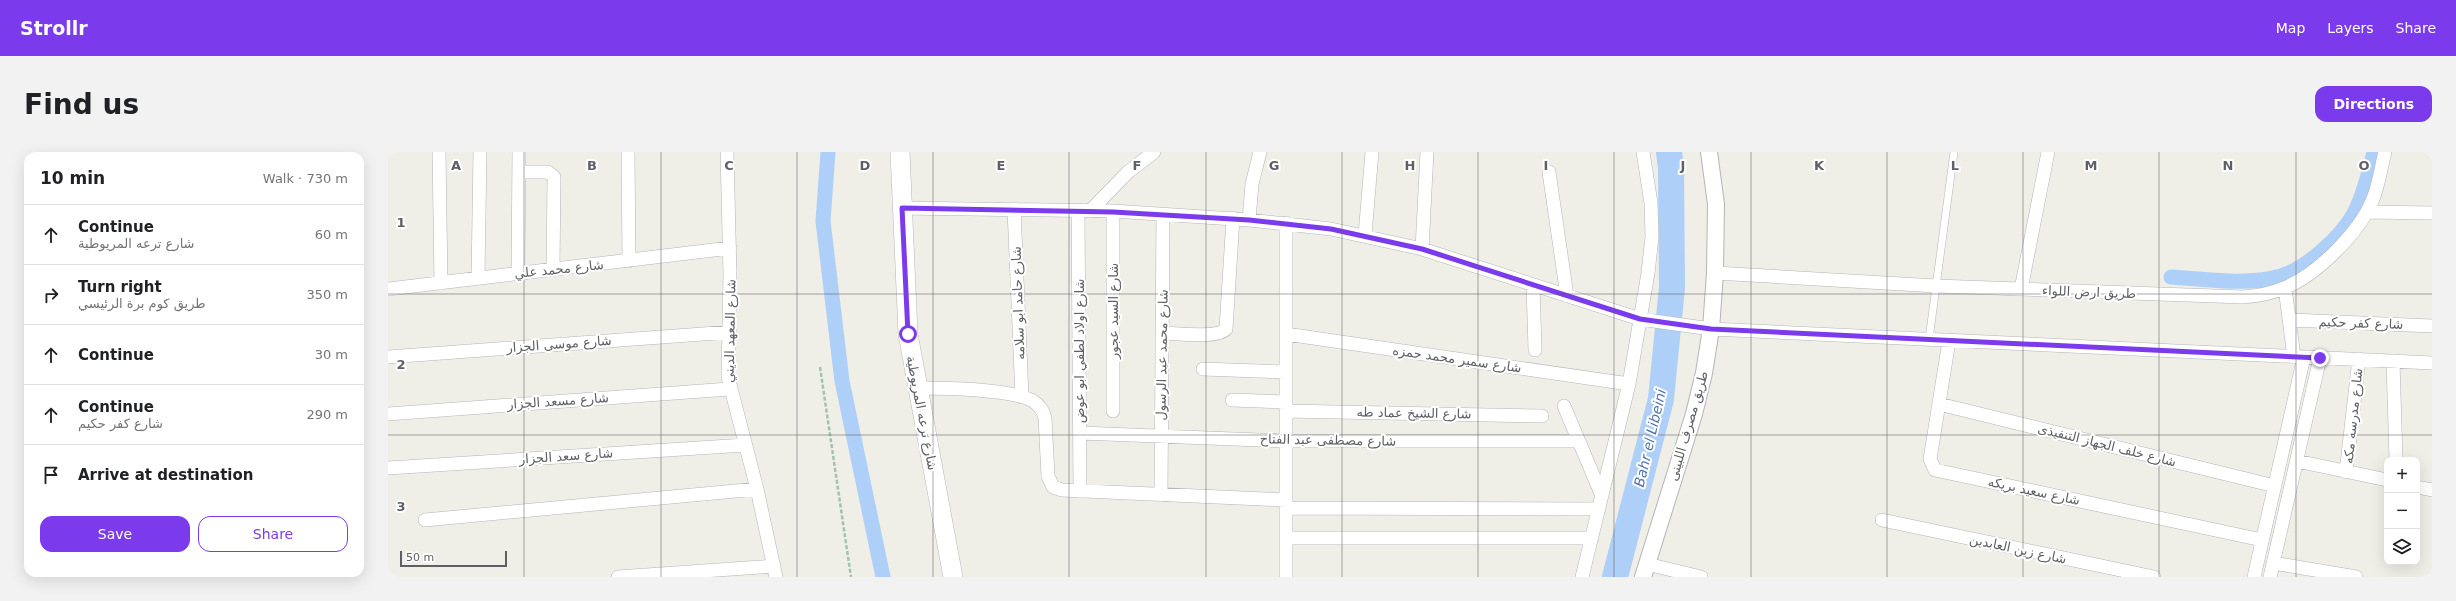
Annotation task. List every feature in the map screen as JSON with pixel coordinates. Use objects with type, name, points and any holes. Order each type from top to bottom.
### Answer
[{"type":"main road","name":"شارع ترعه المريوطية","points":[[900,152],[907,320],[917,388],[953,577]]},
{"type":"street","points":[[439,152],[441,283]]},
{"type":"street","points":[[478,278],[480,152]]},
{"type":"street","points":[[518,274],[519,152]]},
{"type":"street","points":[[628,152],[629,261]]},
{"type":"street","name":"شارع المعهد الديني","points":[[727,152],[730,248],[729,389],[757,489],[775,571]]},
{"type":"street","points":[[1084,211],[1128,172],[1154,152]]},
{"type":"street","points":[[1249,220],[1252,184],[1260,152]]},
{"type":"street","points":[[1365,235],[1372,152]]},
{"type":"street","points":[[1422,249],[1427,152]]},
{"type":"street","name":"طريق مصرف اللبينى","points":[[1645,571],[1694,414],[1704,373],[1711,329],[1715,273],[1716,204],[1709,152]]},
{"type":"street","points":[[2021,289],[2048,152]]},
{"type":"street","name":"طريق ارض اللواء","points":[[1715,273],[1936,286],[2242,297],[2265,295],[2285,288],[2310,271],[2339,247],[2367,212],[2373,199],[2385,152]]},
{"type":"street","points":[[1582,577],[1628,384],[1640,319],[1652,237],[1651,203],[1640,154]]},
{"type":"street","points":[[519,172],[548,172],[554,177],[553,270]]},
{"type":"street","points":[[1549,172],[1566,296]]},
{"type":"street","points":[[902,208],[1113,212],[1232,218],[1286,223],[1365,235],[1422,249],[1640,319],[1711,329],[2359,360],[2432,362]]},
{"type":"street","name":"شارع حامد ابو سلامه","points":[[1014,209],[1022,397]]},
{"type":"street","name":"شارع اولاد لطفي ابو عوض","points":[[1080,491],[1084,211]]},
{"type":"street","name":"شارع السيد عجور","points":[[1113,212],[1113,411]]},
{"type":"street","points":[[2367,212],[2432,213]]},
{"type":"street","name":"شارع محمد عبد الرسول","points":[[1161,495],[1163,215]]},
{"type":"street","points":[[1162,333],[1214,334],[1223,332],[1226,329],[1232,218]]},
{"type":"street","points":[[1286,223],[1286,577]]},
{"type":"street","name":"شارع محمد علي","points":[[388,289],[730,248]]},
{"type":"street","points":[[1533,285],[1535,350]]},
{"type":"street","points":[[2254,577],[2275,486],[2299,357],[2290,320],[2285,288]]},
{"type":"street","name":"شارع كفر حكيم","points":[[2290,320],[2432,326]]},
{"type":"street","name":"شارع موسى الجزار","points":[[388,357],[730,332]]},
{"type":"street","name":"شارع سمير محمد حمزه","points":[[1286,334],[1628,384]]},
{"type":"street","name":"شارع سعيد بريكه","points":[[1949,341],[1930,459],[1935,470],[2262,540]]},
{"type":"street","points":[[2270,577],[2320,358]]},
{"type":"street","name":"شارع مدرسه مكه","points":[[2346,472],[2359,360]]},
{"type":"street","points":[[2393,361],[2396,457]]},
{"type":"street","points":[[1203,369],[1286,372]]},
{"type":"street","points":[[917,388],[974,390],[1022,397],[1032,401],[1042,409],[1045,418],[1048,476],[1053,487],[1062,490],[1286,504],[1599,509]]},
{"type":"street","name":"شارع مسعد الجزار","points":[[388,414],[729,389]]},
{"type":"street","name":"شارع الشيخ عماد طه","points":[[1232,400],[1286,406],[1542,416]]},
{"type":"street","name":"شارع خلف الجهاز التنفيذى","points":[[1939,404],[2275,486]]},
{"type":"street","points":[[1564,406],[1602,496]]},
{"type":"street","name":"شارع مصطفى عبد الفتاح","points":[[1080,433],[1286,441],[1578,441]]},
{"type":"street","name":"شارع سعد الجزار","points":[[388,468],[745,444]]},
{"type":"street","points":[[2297,461],[2384,479]]},
{"type":"street","points":[[2420,488],[2432,490]]},
{"type":"street","points":[[425,520],[757,489]]},
{"type":"street","name":"شارع زين العابدين","points":[[1882,520],[2154,577]]},
{"type":"street","points":[[1286,538],[1592,538]]},
{"type":"street","points":[[2273,563],[2356,577]]},
{"type":"street","points":[[618,577],[775,571]]},
{"type":"street","points":[[1645,571],[1701,577]]},
{"type":"lane","points":[[1930,340],[1954,152]]},
{"type":"path","points":[[820,367],[851,577]]},
{"type":"waterway","points":[[828,152],[823,221],[842,381],[883,577]]},
{"type":"waterway","name":"Bahr el Libeini","points":[[1615,577],[1661,399],[1672,287],[1671,168],[1669,152]]},
{"type":"waterway","points":[[2171,277],[2226,281],[2254,281],[2281,276],[2303,265],[2326,247],[2353,215],[2363,192],[2374,152]]},
{"type":"route","points":[[908,334],[902,208],[1014,209],[1113,212],[1249,220],[1331,229],[1365,235],[1422,249],[1640,319],[1711,329],[2320,358]]}]
